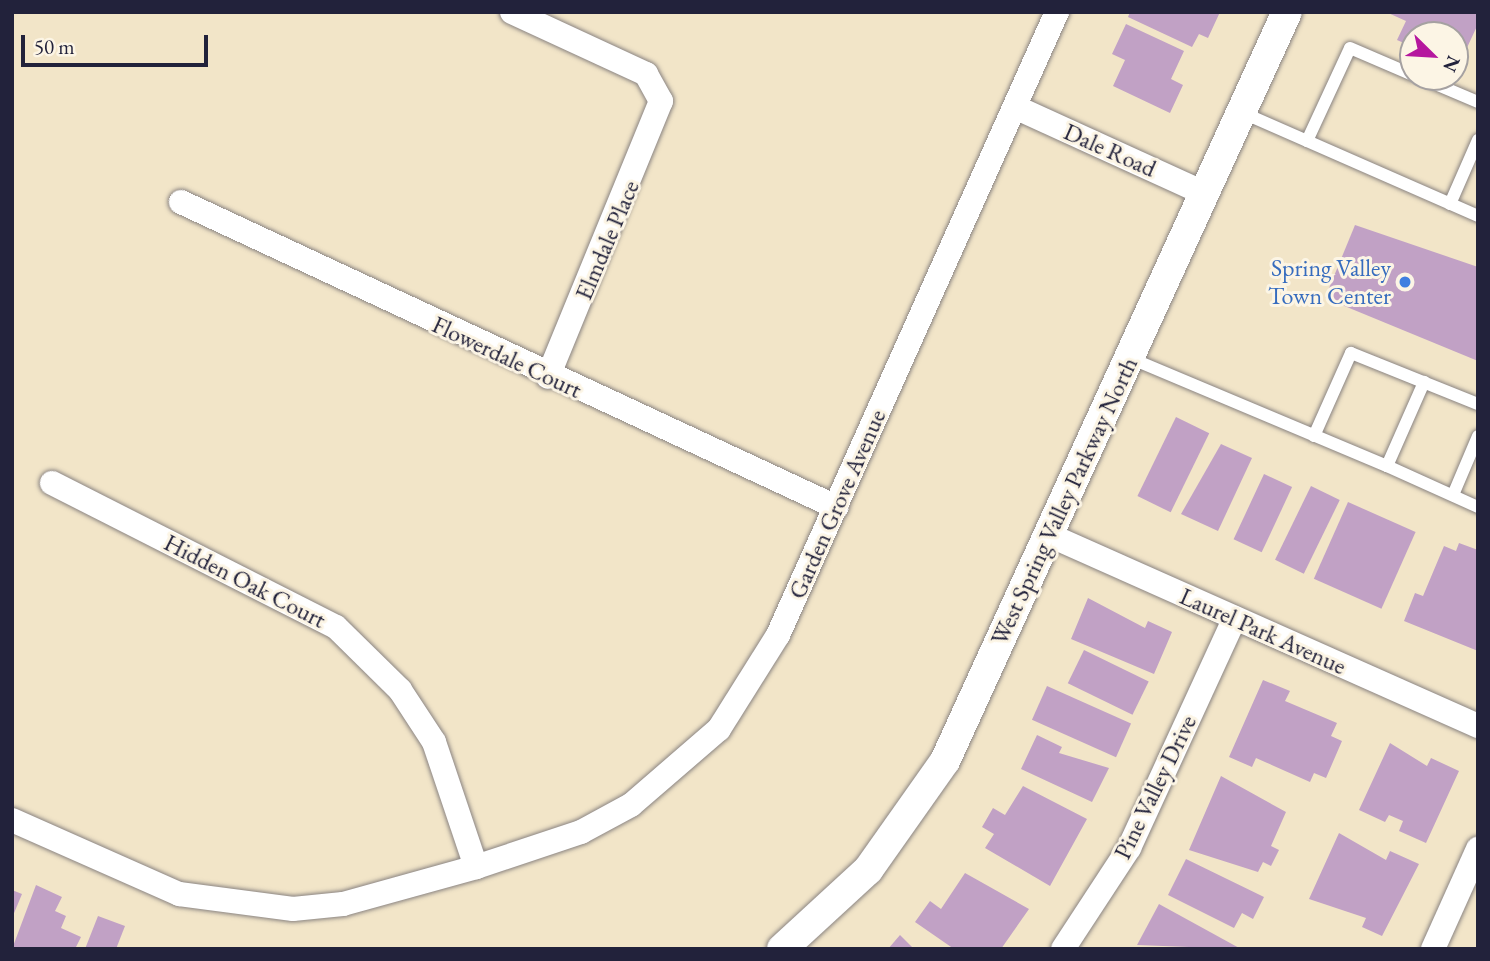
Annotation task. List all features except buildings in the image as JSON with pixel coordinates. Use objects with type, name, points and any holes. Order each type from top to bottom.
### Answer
[{"type":"street","name":"Elmdale Place","points":[[512,12],[646,74],[661,101],[548,377]]},
{"type":"street","name":"Garden Grove Avenue","points":[[12,820],[179,894],[293,909],[343,904],[476,866],[581,832],[631,805],[719,729],[778,635],[1057,12]]},
{"type":"street","name":"West Spring Valley Parkway North","points":[[782,949],[868,870],[917,809],[1049,535],[1287,12]]},
{"type":"street","name":"Dale Road","points":[[1015,107],[1204,193]]},
{"type":"street","name":"Flowerdale Court","points":[[181,202],[548,377],[835,507]]},
{"type":"street","name":"Hidden Oak Court","points":[[52,484],[336,627],[400,690],[434,742],[476,866]]},
{"type":"street","name":"Laurel Park Avenue","points":[[1049,535],[1478,726]]},
{"type":"street","name":"Pine Valley Drive","points":[[1062,949],[1129,848],[1235,618]]},
{"type":"street","points":[[1433,949],[1478,849]]},
{"type":"lane","points":[[1307,141],[1350,48],[1399,69]]},
{"type":"lane","points":[[1452,91],[1478,102]]},
{"type":"lane","points":[[1241,112],[1478,216]]},
{"type":"lane","points":[[1450,204],[1478,140]]},
{"type":"lane","points":[[1314,436],[1351,353],[1478,404]]},
{"type":"lane","points":[[1129,358],[1478,507]]},
{"type":"lane","points":[[1387,466],[1424,382]]},
{"type":"lane","points":[[1453,495],[1478,436]]},
{"type":"place","name":"Spring Valley Town Center","points":[[1405,282]]}]
